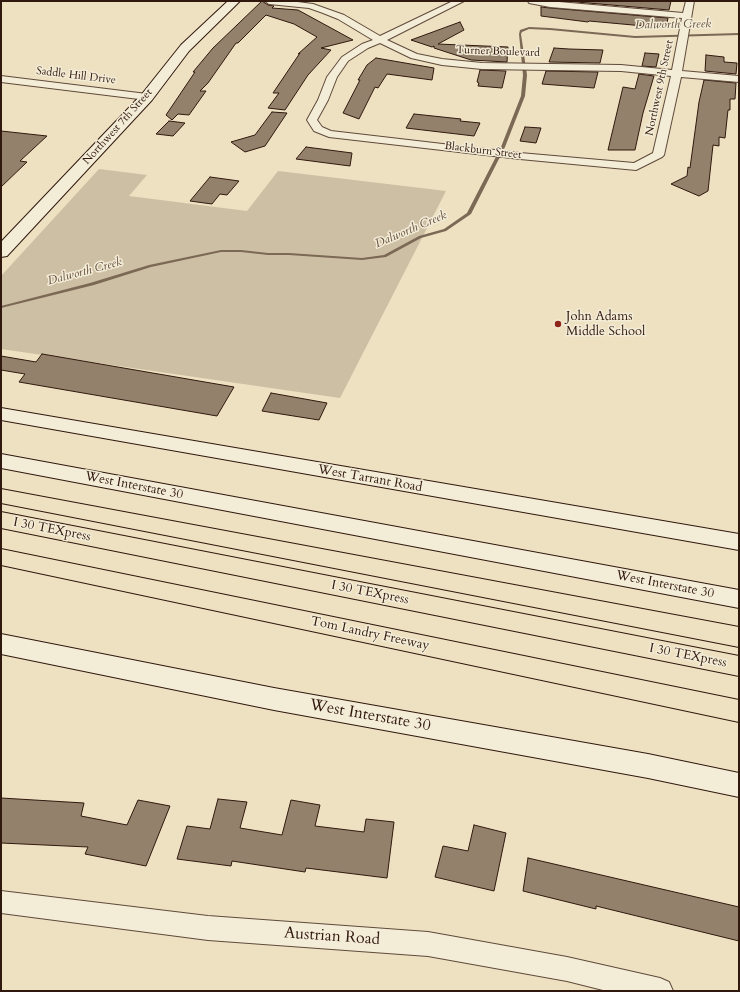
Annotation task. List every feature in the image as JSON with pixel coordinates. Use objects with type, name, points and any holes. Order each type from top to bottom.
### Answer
[{"type":"highway","points":[[1,496],[739,637]]},
{"type":"highway","name":"I 30 TEXpress","points":[[1,520],[739,666]]},
{"type":"highway","name":"Tom Landry Freeway","points":[[1,557],[739,711]]},
{"type":"street","name":"Northwest 7th Street","points":[[1,252],[147,96],[185,48],[234,1]]},
{"type":"street","name":"Turner Boulevard","points":[[269,1],[310,6],[326,11],[341,17],[380,40],[414,56],[442,62],[507,66],[621,68],[739,80]]},
{"type":"street","points":[[380,40],[460,1]]},
{"type":"street","points":[[532,1],[550,4],[687,16]]},
{"type":"street","name":"Northwest 9th Street","points":[[636,167],[658,155],[684,36],[690,1]]},
{"type":"street","name":"Blackburn Street","points":[[380,40],[365,46],[344,59],[332,77],[323,100],[312,120],[318,129],[329,134],[520,156],[636,167]]},
{"type":"street","name":"Saddle Hill Drive","points":[[1,79],[147,96]]},
{"type":"street","name":"West Tarrant Road","points":[[1,414],[739,542]]},
{"type":"street","name":"West Interstate 30","points":[[1,461],[739,599]]},
{"type":"street","name":"West Interstate 30","points":[[1,644],[274,699],[648,766],[739,785]]},
{"type":"street","name":"Austrian Road","points":[[1,902],[208,928],[428,944],[567,969],[660,991]]},
{"type":"shaded area","points":[[99,169],[147,175],[129,196],[247,211],[278,171],[446,191],[340,398],[1,349],[1,276]]},
{"type":"building","points":[[262,1],[268,5],[274,6],[272,8],[298,10],[353,40],[321,48],[331,50],[308,75],[285,110],[268,108],[279,93],[273,93],[300,53],[298,54],[317,37],[294,24],[266,15],[238,43],[236,43],[208,83],[200,91],[206,91],[189,115],[178,114],[172,120],[166,115],[195,72],[193,72],[213,48]]},
{"type":"building","points":[[565,1],[671,1],[669,10]]},
{"type":"building","points":[[541,7],[668,18],[666,28],[588,22],[541,16]]},
{"type":"building","points":[[460,22],[464,30],[438,44],[508,47],[507,62],[471,60],[434,48],[434,46],[432,47],[411,40]]},
{"type":"building","points":[[554,48],[603,50],[600,63],[549,62]]},
{"type":"building","points":[[645,53],[659,54],[656,67],[642,66]]},
{"type":"building","points":[[706,55],[724,57],[724,62],[737,63],[736,74],[705,71]]},
{"type":"building","points":[[376,58],[434,68],[432,80],[387,74],[378,88],[375,87],[359,119],[343,113],[360,80],[358,80],[367,65]]},
{"type":"building","points":[[480,70],[506,71],[502,88],[478,86],[479,83],[477,82]]},
{"type":"building","points":[[546,71],[598,72],[594,88],[542,84]]},
{"type":"building","points":[[639,74],[654,76],[643,113],[635,150],[608,150],[623,87],[635,89]]},
{"type":"building","points":[[704,80],[736,83],[735,99],[730,99],[730,110],[728,110],[725,138],[719,137],[719,146],[713,145],[708,191],[699,196],[671,184],[687,176],[688,167],[690,168],[699,102]]},
{"type":"building","points":[[272,112],[287,113],[265,146],[245,152],[231,142],[255,135]]},
{"type":"building","points":[[414,114],[461,119],[460,121],[480,123],[474,136],[406,128]]},
{"type":"building","points":[[169,121],[185,123],[173,136],[156,134]]},
{"type":"building","points":[[525,127],[541,128],[536,143],[520,141]]},
{"type":"building","points":[[1,131],[47,136],[20,161],[27,162],[1,187]]},
{"type":"building","points":[[306,147],[352,153],[350,166],[296,159]]},
{"type":"building","points":[[210,177],[239,181],[227,195],[220,194],[212,204],[190,201]]},
{"type":"building","points":[[42,354],[234,387],[217,416],[19,382],[25,374],[1,370],[1,356],[36,362]]},
{"type":"building","points":[[271,393],[327,403],[319,420],[262,411]]},
{"type":"building","points":[[1,798],[84,803],[81,816],[127,825],[138,800],[170,806],[146,866],[85,854],[88,847],[1,843]]},
{"type":"building","points":[[218,799],[247,802],[240,828],[282,835],[291,800],[320,805],[315,826],[364,832],[366,819],[394,822],[387,878],[306,868],[305,872],[232,861],[231,866],[177,859],[187,826],[210,829]]},
{"type":"building","points":[[474,825],[506,833],[494,891],[435,877],[443,846],[468,851]]},
{"type":"building","points":[[528,858],[739,907],[739,941],[596,906],[596,909],[523,891]]},
{"type":"waterway","name":"Dalworth Creek","points":[[1,307],[92,284],[150,266],[221,251],[362,259],[385,256],[420,237],[445,230],[469,214],[503,147],[523,96],[525,75],[520,34],[521,31],[529,28],[550,29],[635,37],[739,34]]},
{"type":"place","name":"John Adams Middle School","points":[[558,324]]}]
